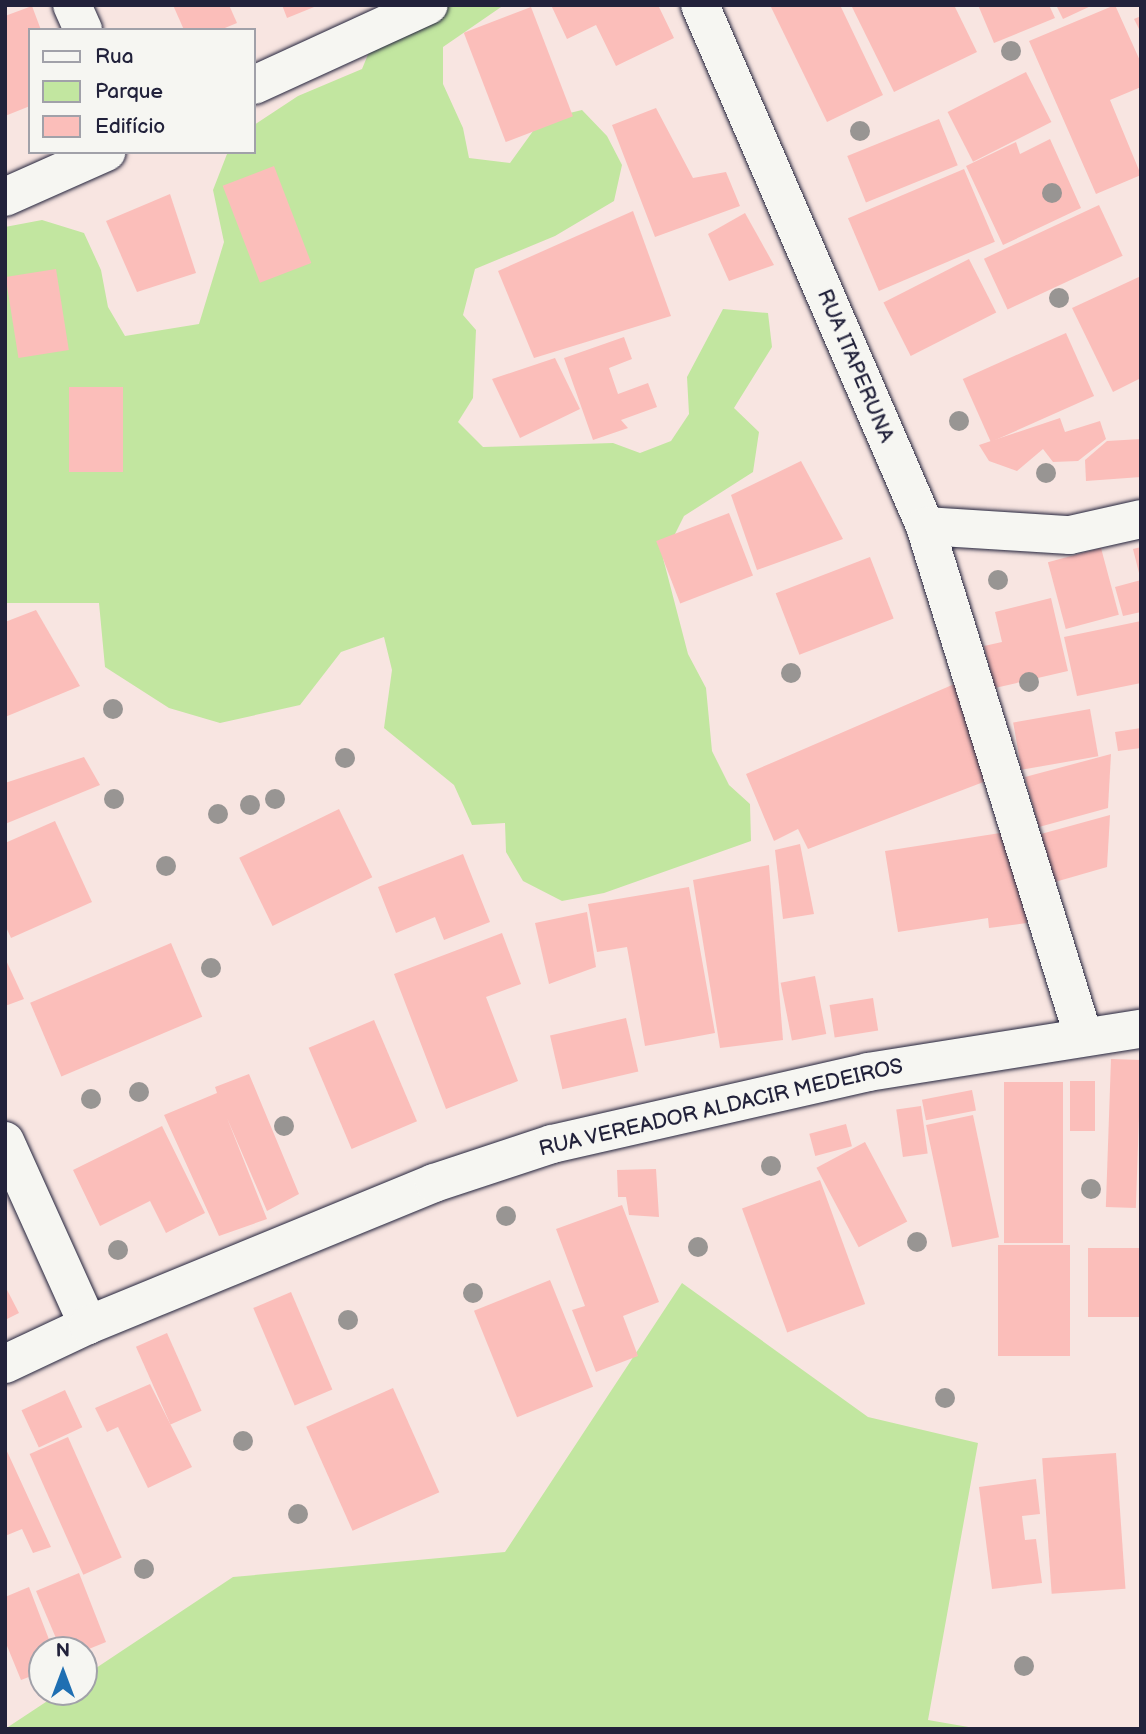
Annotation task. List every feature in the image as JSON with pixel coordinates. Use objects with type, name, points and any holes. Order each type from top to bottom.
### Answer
[{"type":"street","points":[[72,5],[82,28]]},
{"type":"street","points":[[256,84],[429,5]]},
{"type":"street","name":"RUA ITAPERUNA","points":[[700,5],[925,526],[1083,1035]]},
{"type":"street","points":[[5,197],[102,154]]},
{"type":"street","points":[[925,526],[1070,534],[1141,519]]},
{"type":"street","name":"RUA VEREADOR ALDACIR MEDEIROS","points":[[5,1364],[88,1325],[434,1183],[552,1144],[868,1072],[1083,1035],[1141,1029]]},
{"type":"street","points":[[5,1141],[88,1325]]},
{"type":"green space","points":[[452,5],[504,5],[443,47],[443,84],[463,128],[469,158],[510,163],[541,120],[582,110],[607,136],[622,165],[614,201],[555,236],[475,269],[463,315],[476,330],[473,398],[458,422],[483,447],[613,443],[640,453],[671,441],[689,414],[687,377],[723,309],[768,313],[772,347],[734,408],[759,432],[753,472],[684,516],[663,558],[688,654],[706,688],[712,751],[729,785],[750,804],[751,841],[604,893],[562,901],[523,881],[506,852],[505,823],[472,825],[454,785],[384,728],[392,670],[384,637],[341,652],[300,705],[220,723],[169,708],[105,667],[99,603],[5,603],[5,227],[42,220],[84,233],[101,270],[108,307],[125,336],[199,324],[224,242],[213,190],[227,154],[256,154],[256,124],[298,96],[362,69],[374,40]]},
{"type":"green space","points":[[682,1283],[868,1417],[978,1443],[928,1720],[980,1729],[5,1729],[40,1706],[98,1706],[98,1667],[233,1577],[505,1552]]},
{"type":"building","points":[[173,5],[229,5],[237,23],[225,28],[183,28]]},
{"type":"building","points":[[282,5],[319,5],[287,18]]},
{"type":"building","points":[[551,5],[658,5],[674,38],[616,66],[596,25],[567,39]]},
{"type":"building","points":[[770,5],[840,5],[883,95],[827,122]]},
{"type":"building","points":[[851,5],[954,5],[977,52],[894,92]]},
{"type":"building","points":[[978,5],[1049,5],[1055,18],[994,43]]},
{"type":"building","points":[[1056,5],[1093,5],[1063,19]]},
{"type":"building","points":[[1115,5],[1141,63],[1141,87],[1110,100],[1141,175],[1096,194],[1029,41]]},
{"type":"building","points":[[32,6],[40,28],[28,28],[28,107],[5,116],[5,16]]},
{"type":"building","points":[[531,7],[573,116],[506,142],[464,33]]},
{"type":"building","points":[[1141,16],[1141,33],[1134,19]]},
{"type":"building","points":[[1026,72],[1051,122],[973,162],[948,112]]},
{"type":"building","points":[[656,108],[693,178],[726,172],[740,206],[655,237],[612,125]]},
{"type":"building","points":[[939,119],[958,165],[866,202],[847,156]]},
{"type":"building","points":[[1050,139],[1081,208],[1003,245],[966,166],[1016,142],[1020,154]]},
{"type":"building","points":[[274,166],[311,263],[260,283],[223,186]]},
{"type":"building","points":[[964,169],[995,242],[879,291],[848,218]]},
{"type":"building","points":[[170,194],[196,273],[137,292],[106,221]]},
{"type":"building","points":[[1099,205],[1123,256],[1008,309],[984,259]]},
{"type":"building","points":[[633,211],[671,316],[534,358],[498,271]]},
{"type":"building","points":[[745,213],[774,265],[729,281],[708,234]]},
{"type":"building","points":[[969,259],[996,312],[911,356],[883,303]]},
{"type":"building","points":[[56,269],[69,350],[18,358],[6,277]]},
{"type":"building","points":[[1141,276],[1141,378],[1113,392],[1072,308]]},
{"type":"building","points":[[1066,333],[1094,396],[991,442],[963,379]]},
{"type":"building","points":[[624,337],[632,359],[609,368],[618,394],[648,383],[657,407],[621,420],[628,428],[593,440],[564,358]]},
{"type":"building","points":[[555,358],[580,409],[520,438],[492,379]]},
{"type":"building","points":[[69,387],[123,387],[123,472],[69,472]]},
{"type":"building","points":[[1060,418],[1065,432],[1100,421],[1106,439],[1078,461],[1053,462],[1043,449],[1017,471],[989,461],[979,445]]},
{"type":"building","points":[[1141,439],[1141,477],[1086,481],[1085,460],[1107,441]]},
{"type":"building","points":[[801,461],[843,539],[757,570],[731,495]]},
{"type":"building","points":[[729,513],[753,576],[680,604],[656,541]]},
{"type":"building","points":[[1141,547],[1141,577],[1140,577],[1133,549]]},
{"type":"building","points":[[1101,548],[1119,615],[1066,629],[1048,562]]},
{"type":"building","points":[[870,557],[894,619],[799,655],[776,593]]},
{"type":"building","points":[[1141,580],[1141,612],[1123,616],[1115,587]]},
{"type":"building","points":[[1051,598],[1068,671],[995,688],[984,646],[1002,642],[995,612]]},
{"type":"building","points":[[36,610],[80,686],[5,717],[5,622]]},
{"type":"building","points":[[1141,621],[1141,683],[1077,696],[1064,637]]},
{"type":"building","points":[[959,682],[994,778],[808,849],[798,829],[774,841],[746,774]]},
{"type":"building","points":[[1090,709],[1098,756],[1022,770],[1013,723]]},
{"type":"building","points":[[1141,728],[1141,748],[1118,751],[1115,732]]},
{"type":"building","points":[[1111,754],[1108,808],[1039,827],[1025,777]]},
{"type":"building","points":[[84,757],[100,785],[5,824],[5,783]]},
{"type":"building","points":[[339,809],[372,877],[273,926],[239,858]]},
{"type":"building","points":[[1110,815],[1107,867],[1055,882],[1041,834]]},
{"type":"building","points":[[55,821],[92,902],[11,938],[5,925],[5,843]]},
{"type":"building","points":[[1013,831],[1027,923],[989,928],[988,918],[898,932],[885,851]]},
{"type":"building","points":[[800,844],[814,914],[783,919],[775,850]]},
{"type":"building","points":[[463,854],[490,922],[444,940],[435,917],[396,933],[378,887]]},
{"type":"building","points":[[769,865],[783,1040],[720,1048],[693,880]]},
{"type":"building","points":[[689,887],[715,1033],[645,1046],[627,947],[597,952],[588,904]]},
{"type":"building","points":[[587,912],[596,967],[549,984],[535,923]]},
{"type":"building","points":[[502,933],[521,984],[486,997],[518,1081],[446,1109],[394,974]]},
{"type":"building","points":[[171,943],[202,1017],[61,1076],[30,1003]]},
{"type":"building","points":[[5,958],[24,999],[5,1006]]},
{"type":"building","points":[[815,976],[826,1034],[792,1041],[781,983]]},
{"type":"building","points":[[873,998],[878,1031],[835,1037],[830,1005]]},
{"type":"building","points":[[626,1018],[638,1072],[562,1089],[550,1036]]},
{"type":"building","points":[[374,1020],[417,1121],[352,1149],[309,1048]]},
{"type":"building","points":[[1111,1059],[1141,1060],[1136,1208],[1106,1207]]},
{"type":"building","points":[[249,1074],[299,1194],[267,1211],[227,1118],[267,1219],[219,1236],[164,1115],[217,1093],[215,1087]]},
{"type":"building","points":[[1070,1081],[1095,1081],[1095,1131],[1070,1131]]},
{"type":"building","points":[[1004,1082],[1063,1082],[1063,1243],[1004,1243]]},
{"type":"building","points":[[972,1090],[976,1111],[926,1120],[922,1100]]},
{"type":"building","points":[[921,1106],[928,1154],[903,1157],[896,1109]]},
{"type":"building","points":[[973,1115],[999,1237],[952,1247],[926,1125]]},
{"type":"building","points":[[846,1124],[852,1146],[815,1156],[809,1134]]},
{"type":"building","points":[[162,1126],[205,1213],[166,1233],[150,1201],[100,1226],[73,1170]]},
{"type":"building","points":[[865,1142],[907,1221],[859,1247],[816,1168]]},
{"type":"building","points":[[656,1169],[659,1217],[629,1215],[626,1197],[618,1197],[617,1170]]},
{"type":"building","points":[[820,1180],[865,1304],[787,1332],[742,1208]]},
{"type":"building","points":[[622,1205],[659,1302],[623,1316],[638,1356],[596,1372],[572,1310],[585,1306],[556,1229]]},
{"type":"building","points":[[998,1245],[1070,1245],[1070,1356],[998,1356]]},
{"type":"building","points":[[1088,1248],[1141,1248],[1141,1317],[1088,1317]]},
{"type":"building","points":[[550,1280],[593,1387],[517,1417],[474,1311]]},
{"type":"building","points":[[5,1286],[19,1313],[5,1320]]},
{"type":"building","points":[[291,1292],[332,1390],[295,1406],[253,1308]]},
{"type":"building","points":[[167,1333],[202,1411],[171,1424],[136,1347]]},
{"type":"building","points":[[150,1384],[192,1467],[148,1488],[118,1427],[107,1432],[95,1408]]},
{"type":"building","points":[[393,1388],[439,1492],[353,1531],[306,1427]]},
{"type":"building","points":[[65,1390],[82,1427],[39,1447],[21,1410]]},
{"type":"building","points":[[68,1437],[122,1558],[83,1575],[30,1454]]},
{"type":"building","points":[[5,1447],[51,1547],[33,1553],[22,1529],[5,1536]]},
{"type":"building","points":[[1116,1453],[1125,1589],[1052,1594],[1042,1458]]},
{"type":"building","points":[[1036,1479],[1040,1514],[1022,1516],[1025,1540],[1036,1539],[1042,1583],[992,1589],[979,1487]]},
{"type":"building","points":[[79,1573],[106,1642],[98,1645],[98,1636],[55,1636],[36,1591]]},
{"type":"building","points":[[29,1587],[48,1636],[28,1636],[28,1677],[21,1680],[5,1641],[5,1597]]}]
